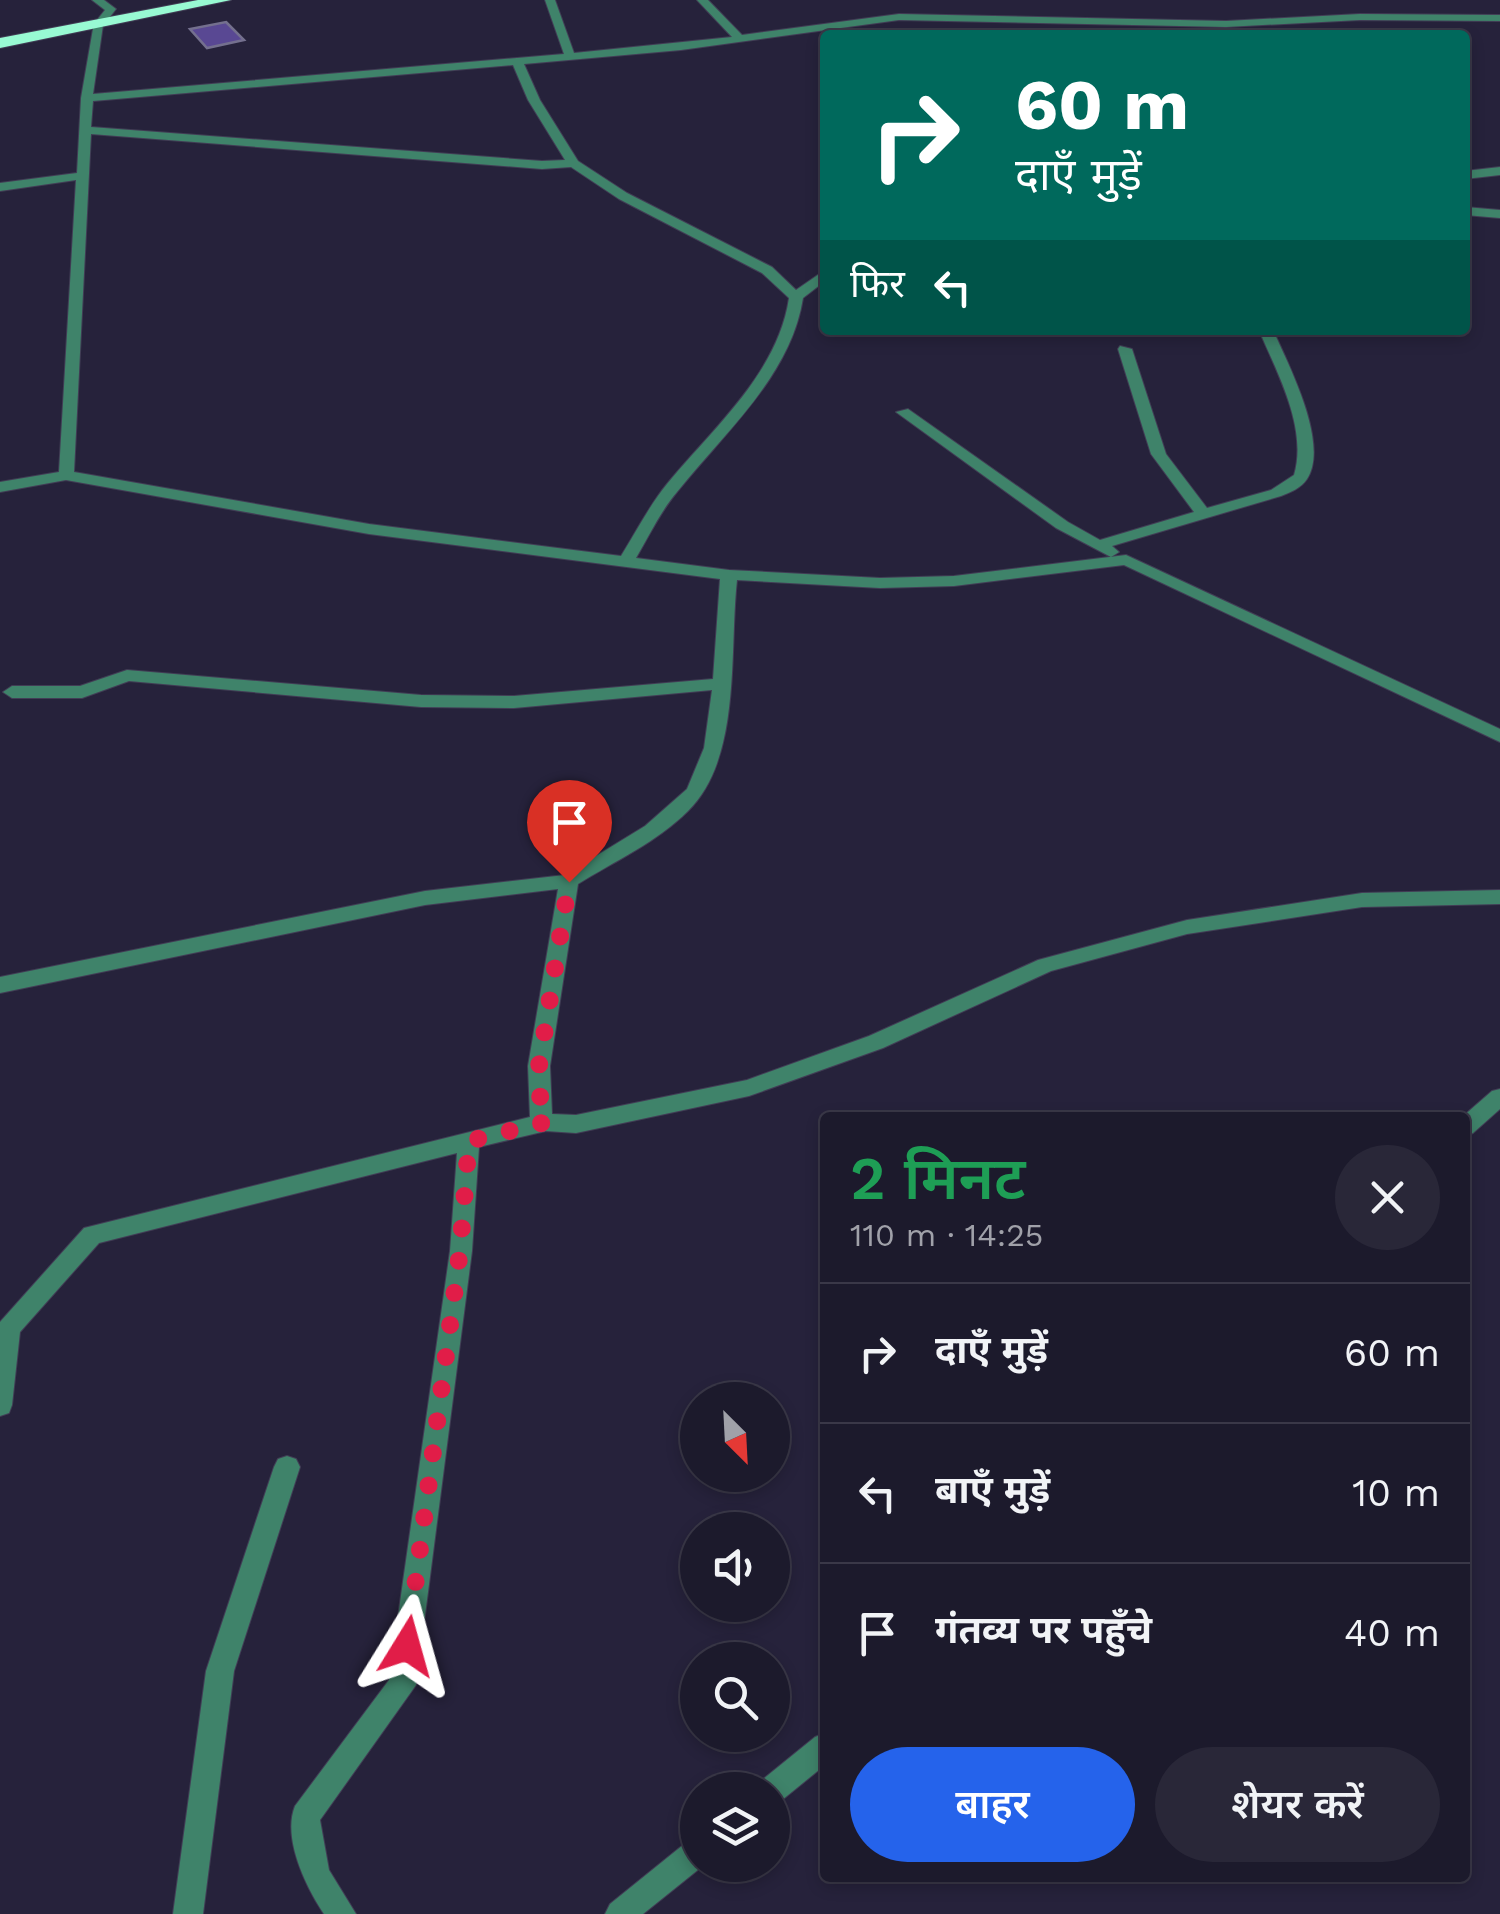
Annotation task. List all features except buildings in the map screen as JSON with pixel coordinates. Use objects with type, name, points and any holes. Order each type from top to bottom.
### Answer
[{"type":"highway","points":[[0,28],[104,4],[161,0]]},
{"type":"highway","points":[[0,43],[223,0]]},
{"type":"street","points":[[550,0],[570,56]]},
{"type":"street","points":[[702,0],[740,40]]},
{"type":"street","points":[[899,17],[910,0]]},
{"type":"street","points":[[66,474],[87,98],[104,4]]},
{"type":"street","points":[[87,98],[740,40],[899,17],[1120,29],[1500,18]]},
{"type":"street","points":[[517,60],[534,100],[573,162],[623,196],[767,270],[796,297]]},
{"type":"street","points":[[86,130],[542,165],[573,162]]},
{"type":"street","points":[[1470,174],[1500,171]]},
{"type":"street","points":[[0,187],[82,176]]},
{"type":"street","points":[[1470,211],[1500,214]]},
{"type":"street","points":[[626,561],[668,492],[738,410],[792,326],[796,297],[820,278]]},
{"type":"street","points":[[1099,546],[1290,487],[1304,472],[1306,454],[1296,404],[1268,335]]},
{"type":"street","points":[[1125,349],[1159,454],[1204,514]]},
{"type":"street","points":[[904,412],[1062,525],[1099,546],[1500,736]]},
{"type":"street","points":[[0,487],[66,474],[369,529],[728,575],[935,582],[1126,560]]},
{"type":"street","points":[[0,986],[425,898],[569,882],[664,819],[695,791],[705,773],[721,684],[728,575]]},
{"type":"street","points":[[12,692],[82,692],[126,675],[420,701],[514,702],[721,684]]},
{"type":"street","points":[[546,1122],[541,1117],[539,1066],[569,882]]},
{"type":"street","points":[[0,1405],[9,1328],[92,1235],[546,1122],[576,1124],[749,1088],[876,1042],[1046,965],[1187,927],[1362,900],[1500,897]]},
{"type":"street","points":[[1470,1123],[1500,1097]]},
{"type":"street","points":[[342,1914],[315,1875],[305,1816],[402,1685],[460,1251],[469,1141]]},
{"type":"street","points":[[188,1914],[220,1671],[287,1468]]},
{"type":"street","points":[[790,1776],[820,1752]]},
{"type":"street","points":[[620,1914],[680,1866]]},
{"type":"route","points":[[407,1646],[460,1251],[469,1141],[546,1122],[541,1117],[539,1066],[569,882]]}]
